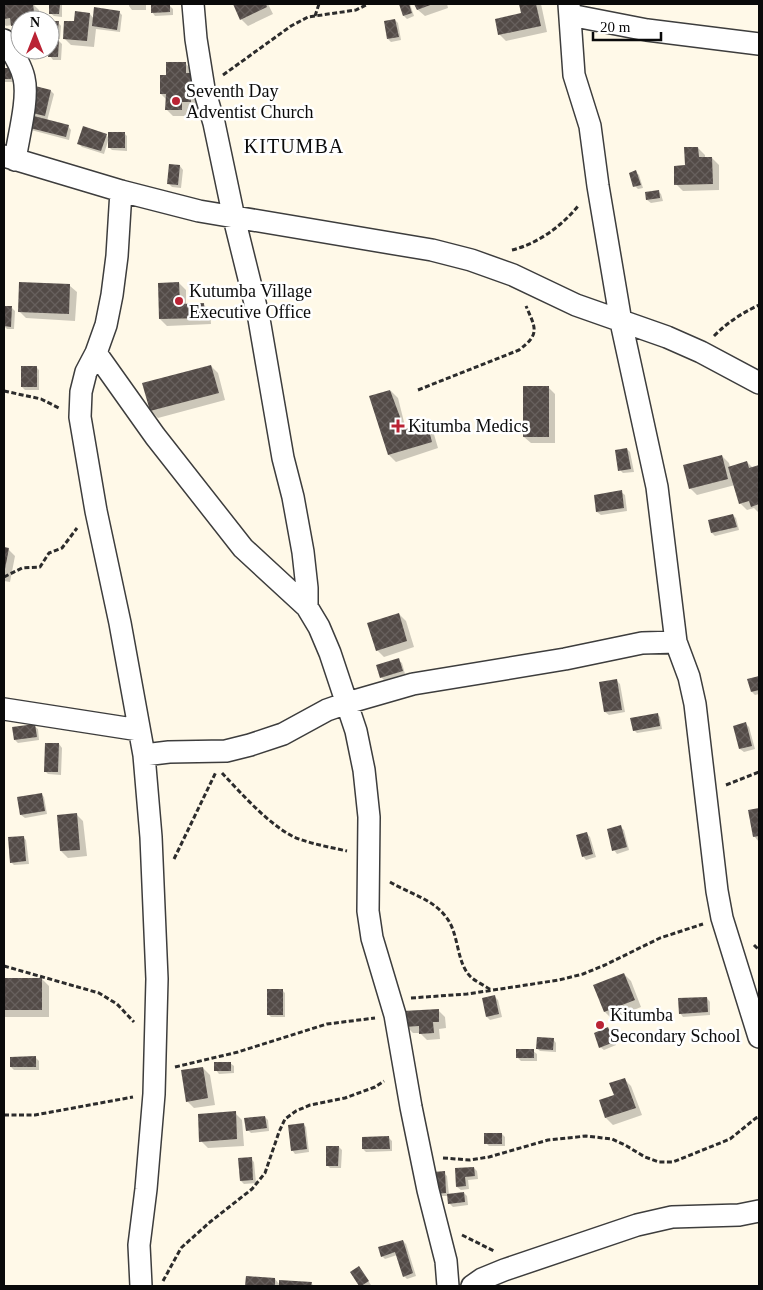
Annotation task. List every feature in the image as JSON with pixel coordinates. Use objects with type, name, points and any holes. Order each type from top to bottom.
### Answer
[{"type":"street","points":[[193,4],[204,90],[214,123],[234,218],[260,320],[306,573],[307,607]]},
{"type":"street","points":[[759,44],[647,30],[569,9],[574,75],[590,126],[598,186],[622,322],[657,487],[675,632],[695,704],[717,891],[722,918],[759,1038]]},
{"type":"street","points":[[4,40],[19,63],[24,79],[24,102],[9,158],[120,191],[199,211],[432,250],[470,260],[513,275],[576,305],[701,352],[759,383]]},
{"type":"street","points":[[120,191],[117,256],[112,295],[106,325],[96,353],[86,372],[81,392],[80,417],[96,511],[120,623],[144,755],[155,898],[157,979],[154,1094],[139,1245],[141,1286]]},
{"type":"street","points":[[96,353],[155,436],[232,535],[260,564],[307,607],[330,653],[356,731],[370,817],[368,911],[372,938],[393,1007],[421,1156],[446,1261],[448,1286]]},
{"type":"street","points":[[144,755],[169,752],[226,751],[250,746],[283,734],[327,710],[347,702],[413,684],[565,659],[642,643],[675,632]]},
{"type":"street","points":[[4,709],[139,730]]},
{"type":"street","points":[[472,1286],[482,1279],[637,1225],[672,1217],[739,1215],[759,1211]]},
{"type":"path","points":[[315,16],[320,4]]},
{"type":"path","points":[[204,90],[232,67],[291,26],[308,17],[356,10],[368,4]]},
{"type":"path","points":[[506,251],[528,244],[558,227],[598,186]]},
{"type":"path","points":[[418,390],[519,350],[530,342],[535,332],[533,324],[513,275]]},
{"type":"path","points":[[701,352],[726,324],[759,305]]},
{"type":"path","points":[[4,391],[41,399],[80,417]]},
{"type":"path","points":[[4,577],[22,568],[40,567],[49,553],[62,548],[72,533],[96,511]]},
{"type":"path","points":[[172,864],[218,768],[276,825],[294,837],[321,846],[346,851],[359,857],[384,878],[437,908],[447,918],[456,937],[464,966],[469,975],[492,990]]},
{"type":"path","points":[[706,793],[759,772]]},
{"type":"path","points":[[154,1071],[238,1052],[327,1024],[393,1007],[560,980],[583,974],[660,938],[722,918]]},
{"type":"path","points":[[4,966],[99,993],[117,1004],[155,1044]]},
{"type":"path","points":[[161,1286],[181,1248],[252,1189],[266,1173],[285,1119],[296,1111],[310,1105],[345,1098],[375,1087],[404,1068]]},
{"type":"path","points":[[4,1115],[34,1115],[154,1094]]},
{"type":"path","points":[[421,1156],[470,1160],[489,1157],[548,1140],[586,1136],[612,1139],[659,1162],[673,1162],[730,1139],[756,1118],[759,1118]]},
{"type":"path","points":[[436,1222],[521,1266]]},
{"type":"building","points":[[33,4],[34,10],[10,10],[10,18],[4,19],[4,5]]},
{"type":"building","points":[[49,4],[60,4],[59,10],[49,10]]},
{"type":"building","points":[[233,4],[266,4],[267,7],[240,20]]},
{"type":"building","points":[[399,4],[409,4],[412,13],[403,16]]},
{"type":"building","points":[[414,4],[433,4],[417,10]]},
{"type":"building","points":[[519,4],[536,4],[541,26],[498,35],[495,19],[521,13]]},
{"type":"building","points":[[151,5],[170,5],[170,12],[151,13]]},
{"type":"building","points":[[94,7],[120,11],[117,30],[92,26]]},
{"type":"building","points":[[75,11],[90,13],[87,41],[63,39],[64,21],[74,21]]},
{"type":"building","points":[[395,19],[399,37],[387,39],[384,21]]},
{"type":"building","points":[[166,62],[186,62],[186,73],[191,73],[191,102],[182,102],[182,110],[165,110],[166,94],[160,94],[160,75],[166,75]]},
{"type":"building","points":[[4,68],[11,68],[11,79],[4,79]]},
{"type":"building","points":[[35,86],[51,90],[45,116],[28,112]]},
{"type":"building","points":[[30,115],[69,125],[66,137],[26,127]]},
{"type":"building","points":[[83,126],[107,134],[101,151],[77,144]]},
{"type":"building","points":[[108,132],[125,132],[125,148],[108,148]]},
{"type":"building","points":[[684,147],[698,147],[699,157],[712,157],[713,184],[674,185],[674,166],[685,165]]},
{"type":"building","points":[[169,164],[180,165],[178,185],[167,184]]},
{"type":"building","points":[[636,170],[641,185],[633,187],[629,173]]},
{"type":"building","points":[[659,190],[660,198],[646,200],[645,192]]},
{"type":"building","points":[[19,282],[70,284],[69,314],[18,312]]},
{"type":"building","points":[[179,282],[180,304],[204,303],[205,318],[159,319],[158,283]]},
{"type":"building","points":[[4,306],[12,306],[11,327],[4,326]]},
{"type":"building","points":[[211,365],[219,393],[150,411],[142,383]]},
{"type":"building","points":[[21,366],[37,366],[37,387],[21,387]]},
{"type":"building","points":[[523,386],[549,386],[549,437],[523,437]]},
{"type":"building","points":[[390,390],[400,417],[402,430],[427,423],[432,442],[388,455],[369,396]]},
{"type":"building","points":[[627,448],[631,469],[618,471],[615,450]]},
{"type":"building","points":[[722,455],[728,479],[689,489],[683,465]]},
{"type":"building","points":[[747,461],[749,468],[759,465],[759,504],[751,507],[749,501],[739,504],[728,467]]},
{"type":"building","points":[[622,490],[624,508],[596,512],[594,495]]},
{"type":"building","points":[[733,514],[737,527],[711,533],[708,520]]},
{"type":"building","points":[[4,547],[9,548],[5,569],[4,569]]},
{"type":"building","points":[[399,613],[407,641],[376,651],[367,623]]},
{"type":"building","points":[[399,658],[403,671],[380,678],[376,665]]},
{"type":"building","points":[[759,676],[759,690],[751,692],[747,679]]},
{"type":"building","points":[[617,679],[622,710],[604,712],[599,682]]},
{"type":"building","points":[[658,713],[660,726],[633,731],[630,718]]},
{"type":"building","points":[[746,722],[752,746],[739,749],[733,726]]},
{"type":"building","points":[[35,724],[37,737],[14,740],[12,727]]},
{"type":"building","points":[[45,743],[59,743],[58,772],[44,772]]},
{"type":"building","points":[[42,793],[45,811],[20,815],[17,797]]},
{"type":"building","points":[[759,808],[759,836],[753,837],[748,810]]},
{"type":"building","points":[[77,813],[80,850],[60,851],[57,815]]},
{"type":"building","points":[[621,825],[627,847],[612,851],[607,829]]},
{"type":"building","points":[[587,832],[593,854],[582,857],[576,835]]},
{"type":"building","points":[[24,836],[26,861],[10,863],[8,837]]},
{"type":"building","points":[[624,973],[635,1000],[604,1012],[593,985]]},
{"type":"building","points":[[4,978],[42,978],[42,1010],[4,1010]]},
{"type":"building","points":[[267,989],[283,989],[283,1015],[267,1015]]},
{"type":"building","points":[[495,995],[499,1014],[486,1017],[482,998]]},
{"type":"building","points":[[707,997],[708,1012],[679,1014],[678,998]]},
{"type":"building","points":[[439,1009],[439,1022],[433,1022],[434,1033],[419,1034],[419,1026],[404,1027],[403,1011]]},
{"type":"building","points":[[608,1027],[614,1042],[599,1048],[594,1033]]},
{"type":"building","points":[[537,1037],[554,1038],[553,1050],[536,1049]]},
{"type":"building","points":[[516,1049],[534,1049],[534,1058],[516,1058]]},
{"type":"building","points":[[36,1056],[36,1067],[10,1067],[10,1057]]},
{"type":"building","points":[[214,1062],[231,1062],[231,1071],[214,1071]]},
{"type":"building","points":[[203,1067],[208,1098],[186,1102],[181,1070]]},
{"type":"building","points":[[625,1078],[636,1108],[605,1118],[599,1100],[614,1095],[609,1083]]},
{"type":"building","points":[[236,1111],[237,1139],[199,1142],[198,1114]]},
{"type":"building","points":[[265,1116],[267,1128],[246,1131],[244,1118]]},
{"type":"building","points":[[304,1123],[307,1149],[291,1151],[288,1125]]},
{"type":"building","points":[[484,1133],[502,1133],[502,1144],[484,1144]]},
{"type":"building","points":[[389,1136],[390,1149],[362,1149],[362,1137]]},
{"type":"building","points":[[326,1146],[339,1146],[338,1166],[326,1166]]},
{"type":"building","points":[[252,1157],[253,1180],[240,1181],[238,1158]]},
{"type":"building","points":[[474,1167],[475,1176],[465,1177],[466,1186],[456,1187],[455,1168]]},
{"type":"building","points":[[445,1171],[446,1193],[434,1194],[433,1172]]},
{"type":"building","points":[[464,1192],[465,1202],[448,1204],[447,1194]]},
{"type":"building","points":[[403,1240],[413,1273],[403,1277],[395,1252],[381,1257],[378,1247]]},
{"type":"building","points":[[359,1266],[369,1281],[361,1286],[359,1286],[350,1272]]},
{"type":"building","points":[[246,1276],[275,1278],[275,1286],[245,1286]]},
{"type":"building","points":[[279,1280],[312,1282],[311,1286],[279,1286]]},
{"type":"place","name":"Seventh Day Adventist Church","points":[[176,101]]},
{"type":"place","name":"Kutumba Village Executive Office","points":[[179,301]]},
{"type":"place","name":"Kitumba Medics","points":[[398,426]]},
{"type":"place","name":"Kitumba Secondary School","points":[[600,1025]]},
{"type":"district","name":"KITUMBA","points":[[294,146]]}]
